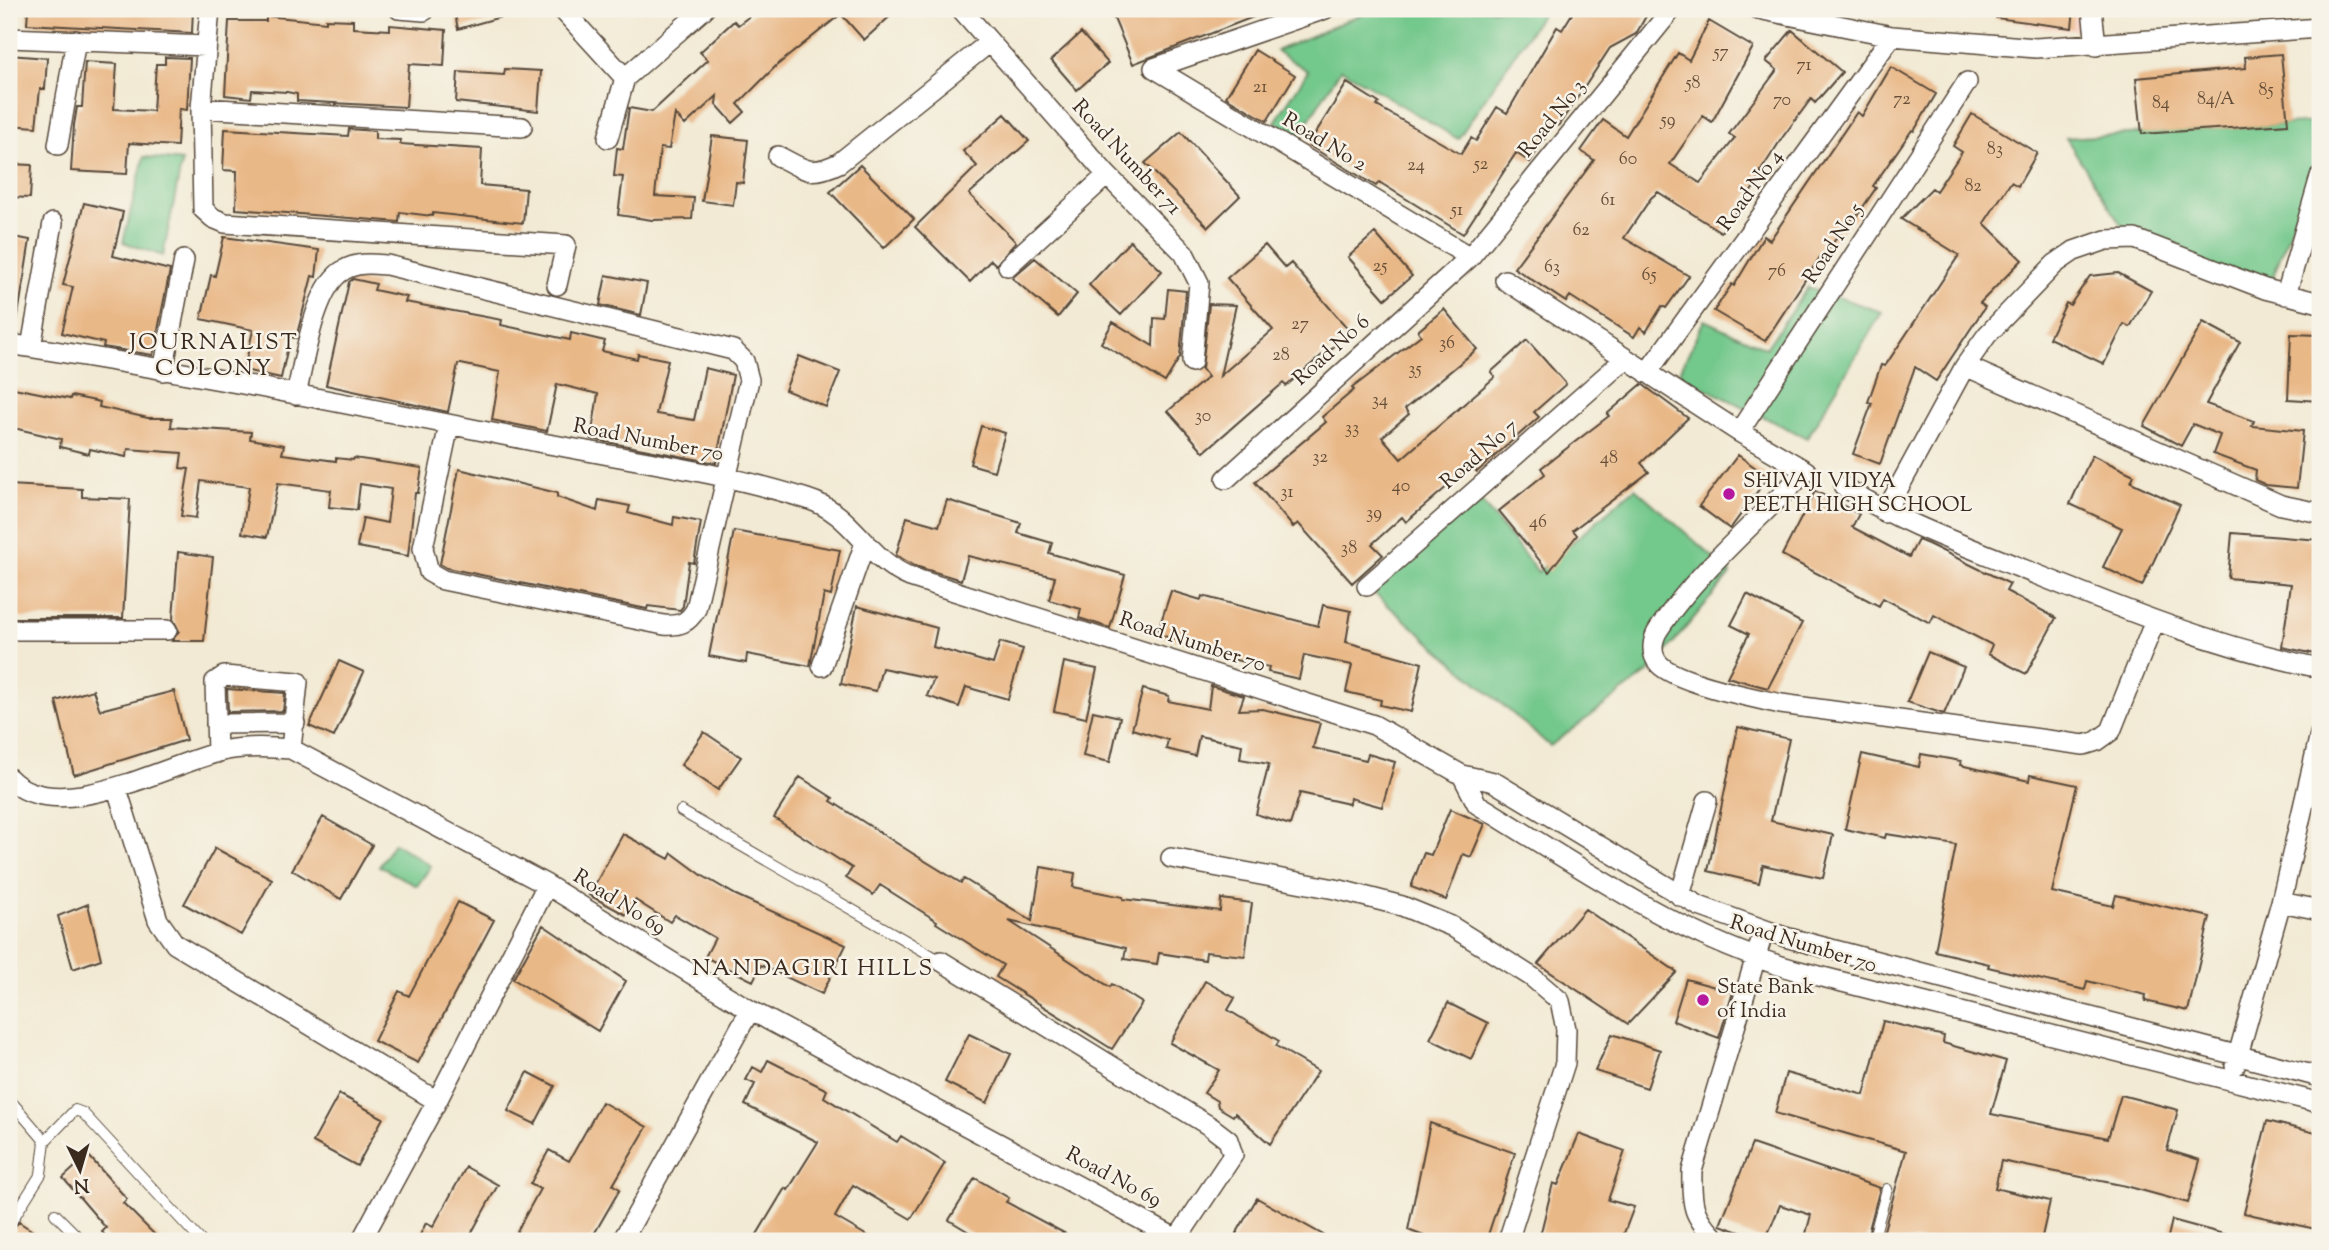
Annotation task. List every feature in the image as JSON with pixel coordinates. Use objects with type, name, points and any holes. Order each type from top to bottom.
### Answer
[{"type":"street","points":[[210,9],[201,108],[203,209],[213,218],[225,223],[566,245],[557,285]]},
{"type":"street","points":[[399,9],[424,11]]},
{"type":"street","points":[[562,9],[625,79]]},
{"type":"street","points":[[608,138],[625,79],[704,9]]},
{"type":"street","name":"Road Number 71","points":[[961,9],[1107,175],[1184,253],[1199,282],[1192,362]]},
{"type":"street","name":"Road No 2","points":[[1325,9],[1154,68],[1470,257]]},
{"type":"street","name":"Road No 3","points":[[1470,257],[1672,9]]},
{"type":"street","points":[[1758,9],[1892,36],[2024,48],[2096,46],[2320,28]]},
{"type":"street","points":[[2092,9],[2096,46]]},
{"type":"street","name":"Road No 4","points":[[1647,373],[1892,36]]},
{"type":"street","points":[[9,38],[206,46]]},
{"type":"street","points":[[58,145],[76,40]]},
{"type":"street","points":[[778,156],[809,173],[822,172],[839,163],[990,42]]},
{"type":"street","name":"Road No 5","points":[[1739,432],[1967,82]]},
{"type":"street","points":[[201,108],[522,127]]},
{"type":"street","points":[[1008,266],[1107,175]]},
{"type":"street","points":[[2286,295],[2320,177]]},
{"type":"street","points":[[31,347],[53,223]]},
{"type":"street","points":[[1885,513],[1965,366],[1987,335],[2055,264],[2074,251],[2106,240],[2135,239],[2286,295],[2320,303]]},
{"type":"street","name":"Road No 6","points":[[1226,479],[1470,257]]},
{"type":"street","points":[[163,371],[184,260]]},
{"type":"street","points":[[296,395],[320,301],[329,284],[343,271],[364,263],[387,265],[733,350],[744,361],[749,380],[696,609],[690,620],[679,626],[664,625],[443,580],[429,572],[423,548],[449,425]]},
{"type":"street","points":[[1505,280],[1739,432],[1806,471],[1697,584],[1658,630],[1653,644],[1654,655],[1659,664],[1670,672],[1737,695],[1781,704],[2084,745],[2098,741],[2110,731],[2154,622]]},
{"type":"street","name":"Road Number 70","points":[[9,344],[296,395],[726,480],[808,499],[839,513],[892,569],[910,577],[1374,725],[1462,775],[1478,804],[1672,923],[1755,959],[2320,1103]]},
{"type":"street","name":"Road No 7","points":[[1367,586],[1625,359]]},
{"type":"street","points":[[1965,366],[2281,505],[2320,513]]},
{"type":"street","points":[[1844,487],[1885,513],[2154,622],[2279,660],[2320,668]]},
{"type":"street","points":[[822,666],[865,543]]},
{"type":"street","points":[[9,630],[167,630]]},
{"type":"street","points":[[217,753],[215,682],[224,676],[296,680],[299,684],[291,749]]},
{"type":"street","points":[[216,724],[295,723]]},
{"type":"street","points":[[2231,1081],[2281,902],[2320,734]]},
{"type":"street","name":"Road No 69","points":[[9,778],[18,788],[41,795],[66,795],[117,789],[217,753],[256,746],[291,749],[547,885],[750,1010],[1176,1240]]},
{"type":"street","points":[[1462,775],[1494,782],[1681,896],[1727,918],[2320,1077]]},
{"type":"street","points":[[117,789],[158,920],[175,944],[437,1101]]},
{"type":"street","points":[[1681,896],[1707,801]]},
{"type":"street","points":[[1171,858],[1340,890],[1402,906],[1451,926],[1532,977],[1560,1001],[1566,1029],[1565,1063],[1508,1241]]},
{"type":"street","points":[[361,1241],[437,1101],[547,885]]},
{"type":"street","points":[[2281,902],[2320,910]]},
{"type":"street","points":[[1718,1241],[1699,1222],[1691,1199],[1692,1171],[1764,930]]},
{"type":"street","points":[[941,961],[1228,1140],[1233,1155],[1176,1240]]},
{"type":"street","points":[[622,1241],[750,1010]]},
{"type":"lane","points":[[681,811],[941,961]]},
{"type":"lane","points":[[9,1099],[45,1141]]},
{"type":"lane","points":[[9,1225],[41,1174],[45,1141],[75,1110],[83,1113],[201,1241]]},
{"type":"lane","points":[[1873,1241],[1887,1189]]},
{"type":"lane","points":[[55,1214],[82,1241]]},
{"type":"shaded area","points":[[2027,9],[2079,9],[2081,31],[2025,26]]},
{"type":"green space","points":[[1374,9],[1545,9],[1458,139],[1341,69],[1298,137],[1275,122],[1308,71],[1276,51]]},
{"type":"green space","points":[[2320,122],[2320,148],[2266,296],[2136,248],[2066,138]]},
{"type":"green space","points":[[144,157],[182,161],[163,256],[123,242]]},
{"type":"green space","points":[[1808,287],[1882,312],[1807,438],[1678,375],[1704,320],[1766,348]]},
{"type":"green space","points":[[1635,488],[1731,573],[1650,671],[1550,746],[1369,589],[1475,494],[1538,572]]},
{"type":"green space","points":[[394,843],[431,866],[417,886],[379,866]]},
{"type":"building","points":[[28,9],[193,9],[192,33],[27,24]]},
{"type":"building","points":[[454,9],[515,9],[515,13],[458,29]]},
{"type":"building","points":[[759,9],[898,9],[864,40],[841,14],[776,66],[738,104],[745,112],[733,123],[716,104],[717,96],[685,125],[675,114],[669,149],[660,148],[655,196],[694,198],[692,219],[652,220],[618,215],[623,177],[614,176],[617,148],[623,149],[629,108],[652,112],[708,60],[700,52],[734,21],[738,25]]},
{"type":"building","points":[[1110,9],[1271,9],[1271,10],[1133,64]]},
{"type":"building","points":[[1575,9],[1650,9],[1636,34],[1610,48],[1558,126],[1554,124],[1530,162],[1516,153],[1463,234],[1379,182],[1376,186],[1308,145],[1347,83],[1379,103],[1377,106],[1461,154],[1471,138],[1476,141],[1497,107],[1507,113],[1557,27],[1562,30]]},
{"type":"building","points":[[1997,9],[2074,9],[2072,28],[1996,18]]},
{"type":"building","points":[[266,16],[326,22],[326,19],[353,20],[353,28],[390,30],[390,25],[446,30],[444,66],[409,64],[406,107],[297,101],[297,94],[287,92],[252,90],[251,98],[225,95],[229,21],[266,21]]},
{"type":"building","points":[[1709,21],[1753,47],[1712,122],[1703,116],[1670,164],[1700,183],[1735,138],[1729,134],[1777,70],[1766,61],[1792,30],[1842,72],[1815,103],[1811,99],[1760,172],[1763,175],[1721,232],[1658,192],[1651,198],[1624,238],[1689,276],[1666,308],[1662,306],[1646,332],[1640,327],[1634,337],[1570,296],[1566,302],[1514,268],[1594,160],[1581,151],[1603,120],[1626,136],[1678,53],[1689,60]]},
{"type":"building","points":[[1081,33],[1108,63],[1077,90],[1051,60]]},
{"type":"building","points":[[1255,50],[1295,75],[1267,121],[1226,97]]},
{"type":"building","points":[[2281,54],[2288,124],[2142,134],[2136,78],[2246,68],[2245,57]]},
{"type":"building","points":[[9,55],[47,58],[45,89],[40,89],[36,127],[9,125]]},
{"type":"building","points":[[165,57],[190,58],[187,110],[179,109],[177,146],[129,143],[127,174],[71,171],[74,125],[77,107],[82,107],[85,62],[117,64],[114,109],[153,111],[156,64],[165,64]]},
{"type":"building","points":[[1891,67],[1936,94],[1914,131],[1912,130],[1873,186],[1876,188],[1854,220],[1850,218],[1824,256],[1822,254],[1765,341],[1714,311],[1732,284],[1734,286],[1764,236],[1770,240],[1857,112],[1862,116]]},
{"type":"building","points":[[505,69],[541,71],[538,111],[456,102],[458,72],[504,75]]},
{"type":"building","points":[[1005,114],[1029,141],[969,194],[1016,242],[996,265],[991,260],[970,282],[915,227],[977,166],[963,151]]},
{"type":"building","points":[[1972,114],[2037,153],[2018,186],[2011,182],[1984,223],[2022,260],[1980,303],[1985,307],[1936,381],[1915,367],[1880,464],[1853,454],[1872,403],[1868,402],[1881,365],[1885,366],[1959,255],[1901,219],[1932,188],[1936,191],[1962,152],[1953,146]]},
{"type":"building","points":[[225,129],[348,136],[349,129],[375,131],[375,139],[401,140],[400,144],[482,149],[480,185],[526,189],[523,223],[433,213],[432,216],[400,212],[399,222],[236,209],[237,171],[223,170]]},
{"type":"building","points":[[1181,132],[1240,196],[1208,227],[1145,163]]},
{"type":"building","points":[[712,136],[748,140],[743,183],[736,182],[733,205],[702,201]]},
{"type":"building","points":[[9,164],[32,165],[30,198],[9,197]]},
{"type":"building","points":[[860,165],[914,219],[884,248],[830,192]]},
{"type":"building","points":[[84,203],[123,212],[113,256],[170,270],[153,355],[103,347],[104,343],[62,333],[73,287],[63,285]]},
{"type":"building","points":[[1375,233],[1412,276],[1385,299],[1348,257]]},
{"type":"building","points":[[9,236],[30,240],[16,328],[9,328]]},
{"type":"building","points":[[224,237],[319,250],[316,277],[312,276],[296,338],[290,337],[281,378],[244,370],[253,330],[201,319],[211,275],[215,276]]},
{"type":"building","points":[[1130,241],[1162,271],[1121,315],[1089,285]]},
{"type":"building","points":[[1265,245],[1285,268],[1291,263],[1349,330],[1324,357],[1322,355],[1286,386],[1283,383],[1204,452],[1168,411],[1208,377],[1202,369],[1209,304],[1236,305],[1220,376],[1273,330],[1227,278]]},
{"type":"building","points":[[1035,258],[1077,294],[1058,317],[1012,278]]},
{"type":"building","points":[[2118,273],[2151,291],[2130,327],[2124,324],[2104,364],[2049,338],[2066,303],[2070,305],[2090,276]]},
{"type":"building","points":[[606,275],[647,283],[641,315],[600,305]]},
{"type":"building","points":[[353,279],[376,284],[374,290],[407,297],[405,302],[502,320],[501,325],[570,340],[571,333],[605,341],[602,351],[637,359],[638,354],[668,360],[656,414],[694,420],[705,368],[733,375],[716,463],[591,439],[598,394],[557,384],[547,431],[492,420],[500,372],[461,364],[458,364],[448,412],[326,385],[349,282]]},
{"type":"building","points":[[1168,289],[1186,291],[1180,357],[1165,382],[1101,343],[1113,322],[1153,346],[1154,318],[1165,319]]},
{"type":"building","points":[[1444,309],[1477,349],[1405,409],[1409,414],[1382,437],[1401,459],[1495,377],[1491,372],[1527,340],[1566,384],[1534,412],[1539,417],[1477,472],[1471,466],[1406,522],[1402,517],[1372,544],[1383,555],[1352,583],[1298,523],[1293,527],[1255,482],[1326,422],[1322,417],[1354,390],[1352,388],[1421,335],[1418,331]]},
{"type":"building","points":[[2203,322],[2240,342],[2206,404],[2254,421],[2252,426],[2303,431],[2297,488],[2266,485],[2255,480],[2256,470],[2213,454],[2220,435],[2193,424],[2181,446],[2144,426]]},
{"type":"building","points":[[2291,334],[2320,335],[2320,401],[2288,399]]},
{"type":"building","points":[[799,356],[840,372],[826,407],[785,390]]},
{"type":"building","points":[[1642,384],[1688,418],[1641,463],[1649,472],[1573,530],[1577,535],[1549,572],[1499,511],[1545,474],[1541,468],[1609,416],[1607,414]]},
{"type":"building","points":[[9,387],[100,402],[99,407],[148,418],[172,418],[171,427],[251,432],[250,439],[284,445],[282,454],[336,461],[336,458],[354,458],[422,468],[418,493],[415,493],[408,556],[357,547],[363,518],[387,523],[391,489],[360,484],[357,510],[329,507],[331,490],[278,483],[267,537],[242,533],[249,487],[201,481],[196,518],[181,516],[189,469],[180,468],[182,453],[128,449],[126,457],[90,449],[89,454],[60,447],[61,439],[9,427]]},
{"type":"building","points":[[981,426],[1005,433],[994,471],[970,464]]},
{"type":"building","points":[[1738,455],[1768,477],[1730,529],[1699,506]]},
{"type":"building","points":[[2092,455],[2134,475],[2131,482],[2180,505],[2142,586],[2103,567],[2122,528],[2070,504]]},
{"type":"building","points":[[459,469],[557,493],[557,497],[597,511],[599,500],[630,506],[628,513],[673,525],[674,517],[701,522],[694,563],[689,562],[683,606],[680,610],[648,606],[647,609],[447,568],[440,564]]},
{"type":"building","points":[[9,485],[82,489],[82,497],[130,499],[123,618],[9,618]]},
{"type":"building","points":[[1815,491],[1859,514],[1852,527],[1909,557],[1918,540],[1928,544],[2010,584],[2006,591],[2056,618],[2026,674],[1988,654],[1992,645],[1934,615],[1930,623],[1883,598],[1879,606],[1782,555]]},
{"type":"building","points":[[947,500],[1021,523],[1018,533],[1052,543],[1049,553],[1125,575],[1110,628],[1079,618],[1081,609],[1049,600],[1055,577],[968,556],[961,580],[915,566],[896,555],[907,517],[939,526]]},
{"type":"building","points":[[734,531],[840,550],[831,596],[824,594],[810,666],[747,654],[746,663],[709,656]]},
{"type":"building","points":[[2232,533],[2320,540],[2320,655],[2282,647],[2291,584],[2228,578]]},
{"type":"building","points":[[178,552],[213,557],[204,641],[172,641],[179,631],[173,619]]},
{"type":"building","points":[[1171,591],[1201,600],[1202,596],[1318,626],[1323,605],[1351,611],[1346,642],[1422,663],[1411,712],[1380,705],[1381,700],[1346,692],[1352,665],[1304,655],[1299,679],[1268,672],[1269,667],[1235,660],[1236,657],[1157,634]]},
{"type":"building","points":[[1747,594],[1802,623],[1768,688],[1727,677],[1749,634],[1731,625]]},
{"type":"building","points":[[857,606],[937,628],[933,647],[993,664],[1000,642],[1023,649],[1008,699],[966,687],[959,707],[927,696],[934,679],[882,668],[876,691],[841,684]]},
{"type":"building","points":[[1928,652],[1964,667],[1944,714],[1907,702]]},
{"type":"building","points":[[339,661],[364,672],[334,737],[309,726]]},
{"type":"building","points":[[1064,662],[1097,669],[1086,718],[1054,711]]},
{"type":"building","points":[[1211,686],[1244,696],[1239,710],[1263,709],[1320,723],[1313,748],[1366,760],[1368,754],[1395,762],[1382,807],[1350,798],[1349,804],[1300,793],[1290,825],[1256,814],[1269,764],[1240,759],[1242,745],[1199,736],[1195,756],[1166,749],[1168,740],[1132,729],[1143,689],[1169,696],[1168,701],[1208,709]]},
{"type":"building","points":[[227,689],[285,693],[283,711],[228,712]]},
{"type":"building","points":[[93,690],[100,710],[174,691],[186,740],[74,775],[56,701]]},
{"type":"building","points":[[1093,711],[1120,717],[1110,762],[1083,756]]},
{"type":"building","points":[[1738,727],[1789,739],[1771,821],[1833,835],[1823,878],[1763,865],[1759,883],[1708,871]]},
{"type":"building","points":[[704,732],[741,757],[718,790],[681,765]]},
{"type":"building","points":[[1862,754],[1919,767],[1921,754],[1961,761],[1960,765],[2029,781],[2030,775],[2077,785],[2052,892],[2113,906],[2116,895],[2210,917],[2188,1011],[2145,1001],[2146,995],[2087,981],[2085,990],[1988,967],[1989,964],[1935,951],[1956,845],[1886,834],[1885,838],[1845,829]]},
{"type":"building","points":[[800,777],[833,798],[831,801],[912,853],[961,883],[964,879],[1032,921],[1041,867],[1075,873],[1073,887],[1123,899],[1220,911],[1221,899],[1252,903],[1245,956],[1206,952],[1205,960],[1159,953],[1157,964],[1124,959],[1126,948],[1009,921],[1110,987],[1112,984],[1142,1003],[1112,1049],[996,977],[1003,965],[936,923],[937,921],[880,885],[873,895],[846,878],[852,868],[774,818]]},
{"type":"building","points":[[1450,809],[1485,824],[1471,857],[1463,854],[1446,900],[1411,887],[1424,853],[1431,855]]},
{"type":"building","points":[[323,817],[372,845],[341,899],[292,870]]},
{"type":"building","points":[[623,834],[669,859],[672,853],[703,876],[736,895],[846,945],[822,994],[761,965],[753,981],[705,957],[715,938],[675,915],[670,922],[635,900],[626,915],[589,895]]},
{"type":"building","points":[[215,848],[272,879],[241,935],[184,904]]},
{"type":"building","points":[[458,902],[494,920],[418,1063],[374,1041],[399,991],[409,996]]},
{"type":"building","points":[[88,904],[101,959],[73,969],[58,916]]},
{"type":"building","points":[[1585,909],[1677,972],[1628,1024],[1538,964]]},
{"type":"building","points":[[543,925],[626,981],[598,1031],[513,979]]},
{"type":"building","points":[[1686,979],[1733,992],[1719,1038],[1673,1021]]},
{"type":"building","points":[[1205,981],[1235,998],[1228,1010],[1279,1041],[1276,1046],[1318,1071],[1270,1144],[1235,1113],[1233,1116],[1218,1107],[1217,1101],[1204,1093],[1219,1070],[1170,1043]]},
{"type":"building","points":[[1448,1003],[1488,1023],[1471,1059],[1430,1039]]},
{"type":"building","points":[[1883,1021],[1944,1036],[1943,1043],[2006,1061],[1991,1114],[2108,1138],[2121,1095],[2178,1110],[2167,1150],[2200,1160],[2188,1203],[2126,1186],[2001,1161],[1995,1188],[2050,1201],[2041,1241],[1881,1241],[1906,1151],[1775,1113],[1786,1073],[1864,1095]]},
{"type":"building","points":[[969,1034],[1011,1054],[987,1103],[945,1082]]},
{"type":"building","points":[[1612,1034],[1660,1050],[1647,1088],[1595,1071]]},
{"type":"building","points":[[768,1060],[827,1090],[824,1097],[897,1142],[901,1136],[945,1163],[911,1219],[853,1185],[835,1217],[876,1241],[753,1241],[785,1188],[788,1190],[818,1142],[745,1105],[755,1084],[746,1080],[753,1067],[762,1072]]},
{"type":"building","points":[[528,1072],[555,1086],[535,1124],[508,1111]]},
{"type":"building","points":[[339,1094],[383,1118],[357,1166],[313,1142]]},
{"type":"building","points":[[602,1102],[647,1127],[613,1185],[620,1189],[590,1241],[532,1241],[516,1233],[540,1189],[530,1184],[549,1150],[569,1161]]},
{"type":"building","points":[[2267,1121],[2320,1134],[2320,1230],[2244,1213]]},
{"type":"building","points":[[1430,1123],[1515,1153],[1486,1241],[1437,1241],[1408,1230]]},
{"type":"building","points":[[1579,1134],[1625,1151],[1608,1200],[1634,1207],[1621,1241],[1555,1241],[1540,1236],[1553,1183],[1558,1185]]},
{"type":"building","points":[[1752,1144],[1880,1188],[1866,1241],[1804,1241],[1811,1215],[1780,1205],[1765,1241],[1720,1225]]},
{"type":"building","points":[[88,1155],[127,1199],[123,1203],[161,1241],[110,1241],[102,1232],[106,1228],[63,1178]]},
{"type":"building","points":[[466,1167],[498,1185],[467,1241],[417,1241],[426,1223],[433,1227]]},
{"type":"building","points":[[975,1178],[1009,1198],[1006,1202],[1079,1241],[984,1241],[949,1220]]},
{"type":"building","points":[[1257,1198],[1334,1241],[1232,1241]]},
{"type":"building","points":[[2172,1220],[2231,1236],[2231,1241],[2167,1241]]},
{"type":"building","points":[[19,1222],[48,1241],[9,1241],[9,1232]]},
{"type":"place","name":"SHIVAJI VIDYA PEETH HIGH SCHOOL","points":[[1729,494]]},
{"type":"place","name":"State Bank of India","points":[[1703,1000]]},
{"type":"district","name":"JOURNALIST COLONY","points":[[214,356]]},
{"type":"district","name":"NANDAGIRI HILLS","points":[[813,969]]}]
